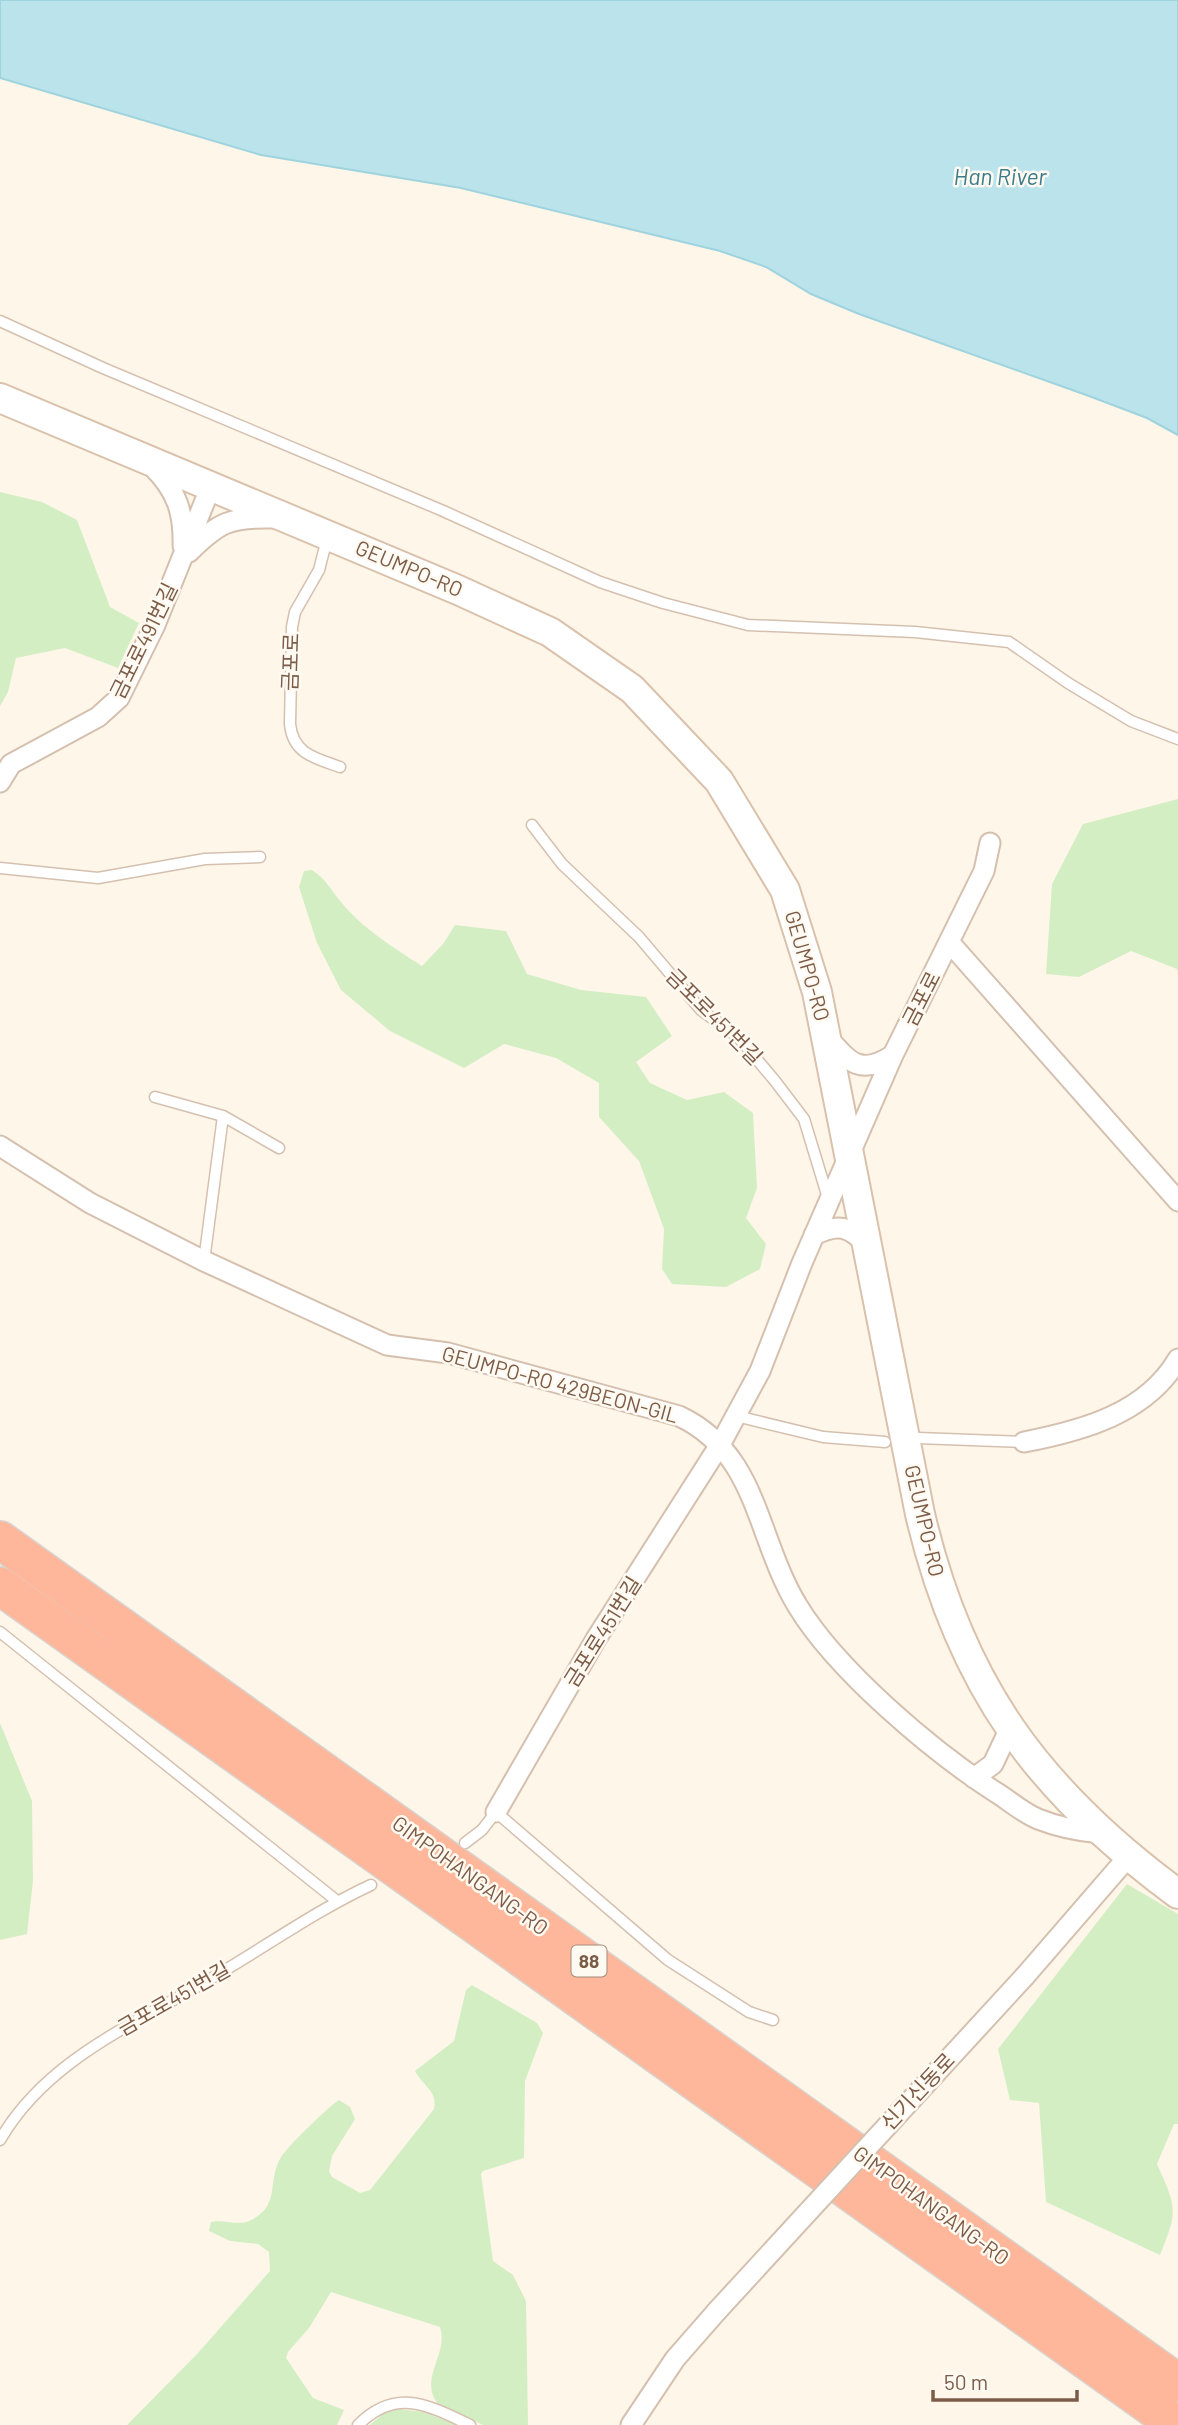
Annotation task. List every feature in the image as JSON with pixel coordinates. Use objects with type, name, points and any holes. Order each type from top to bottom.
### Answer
[{"type":"highway","name":"GIMPOHANGANG-RO","points":[[0,1540],[1178,2384]]},
{"type":"highway","name":"GIMPOHANGANG-RO","points":[[0,1586],[1177,2425]]},
{"type":"main road","name":"GEUMPO-RO","points":[[0,398],[551,632],[632,689],[719,781],[785,890],[802,937],[828,1037],[931,1562],[964,1650],[1010,1728],[1054,1785],[1100,1833],[1178,1894]]},
{"type":"street","points":[[146,459],[176,495],[184,523],[183,558]]},
{"type":"street","name":"금포로491번길","points":[[0,782],[11,764],[26,753],[110,709],[128,682],[183,558],[211,486]]},
{"type":"street","points":[[183,558],[208,533],[230,519],[286,518]]},
{"type":"street","name":"금포로","points":[[850,1154],[893,1055],[984,871],[990,843]]},
{"type":"street","points":[[950,943],[1178,1201]]},
{"type":"street","points":[[828,1037],[847,1059],[858,1065],[879,1065],[893,1055]]},
{"type":"street","name":"GEUMPO-RO 429BEON-GIL","points":[[0,1146],[90,1203],[204,1261],[387,1345],[448,1353],[679,1416],[701,1426],[721,1443],[738,1468],[781,1573],[811,1628],[830,1651],[950,1762],[1035,1818],[1073,1830],[1100,1833]]},
{"type":"street","name":"금포로451번길","points":[[496,1812],[596,1639],[736,1416],[760,1371],[814,1235],[850,1154]]},
{"type":"street","points":[[814,1235],[830,1227],[841,1226],[853,1230],[867,1245]]},
{"type":"street","points":[[1024,1442],[1092,1426],[1114,1416],[1146,1394],[1178,1359]]},
{"type":"street","points":[[974,1778],[993,1764],[1010,1728]]},
{"type":"street","name":"신기신동로","points":[[631,2425],[675,2358],[1025,1976],[1128,1857]]},
{"type":"lane","points":[[0,321],[103,368],[441,510],[600,582],[663,603],[748,625],[915,632],[1009,642],[1068,683],[1131,721],[1178,740]]},
{"type":"lane","name":"금포로","points":[[328,536],[319,570],[295,612],[292,627],[290,724],[291,738],[298,749],[340,767]]},
{"type":"lane","name":"금포로451번길","points":[[532,825],[562,864],[639,937],[701,1010],[739,1038],[782,1089],[804,1119],[829,1202]]},
{"type":"lane","points":[[0,868],[98,877],[161,864],[222,857],[260,857]]},
{"type":"lane","points":[[155,1097],[223,1116],[279,1149]]},
{"type":"lane","points":[[204,1261],[223,1116]]},
{"type":"lane","points":[[736,1416],[823,1437],[885,1441]]},
{"type":"lane","points":[[918,1438],[1024,1442]]},
{"type":"lane","points":[[0,1632],[338,1900]]},
{"type":"lane","points":[[496,1812],[668,1960],[749,2012],[774,2020]]},
{"type":"lane","name":"금포로451번길","points":[[465,1843],[482,1830],[496,1812]]},
{"type":"lane","name":"금포로451번길","points":[[0,2140],[28,2100],[71,2061],[338,1900],[371,1885]]},
{"type":"lane","points":[[358,2425],[380,2405],[395,2402],[435,2409],[470,2425]]},
{"type":"green space","points":[[0,492],[42,502],[77,520],[110,607],[139,623],[118,668],[65,648],[16,658],[8,692],[0,706]]},
{"type":"green space","points":[[1178,799],[1178,976],[1177,969],[1131,951],[1079,977],[1046,974],[1052,884],[1083,824]]},
{"type":"green space","points":[[312,870],[359,920],[422,966],[443,944],[455,925],[506,931],[527,974],[581,990],[646,997],[672,1036],[636,1062],[650,1083],[687,1100],[724,1092],[753,1113],[757,1188],[746,1218],[766,1244],[760,1269],[726,1287],[672,1284],[662,1269],[664,1229],[639,1161],[599,1117],[599,1083],[556,1058],[504,1044],[464,1068],[390,1031],[341,990],[317,943],[299,887],[304,871]]},
{"type":"green space","points":[[0,1723],[32,1801],[33,1881],[27,1934],[0,1940]]},
{"type":"green space","points":[[1127,1884],[1178,1914],[1178,2124],[1174,2124],[1157,2164],[1173,2210],[1170,2228],[1160,2255],[1046,2202],[1039,2103],[1010,2100],[998,2049]]},
{"type":"green space","points":[[472,1985],[537,2023],[543,2033],[525,2081],[524,2158],[483,2171],[481,2174],[493,2261],[513,2275],[526,2301],[528,2425],[483,2425],[437,2403],[431,2384],[441,2347],[440,2327],[331,2292],[309,2328],[286,2358],[313,2398],[344,2410],[337,2425],[127,2425],[198,2353],[270,2271],[269,2252],[258,2244],[230,2241],[209,2231],[211,2222],[244,2222],[259,2215],[270,2201],[281,2157],[339,2100],[350,2107],[355,2119],[332,2156],[329,2171],[332,2177],[360,2193],[370,2190],[434,2109],[432,2093],[415,2071],[454,2041],[466,1990]]},
{"type":"green space","points":[[398,2409],[424,2412],[457,2425],[370,2425],[384,2413]]},
{"type":"water","name":"Han River","points":[[0,0],[1178,0],[1178,435],[1147,418],[1089,396],[859,314],[811,294],[766,267],[720,251],[461,188],[261,155],[0,78]]}]
